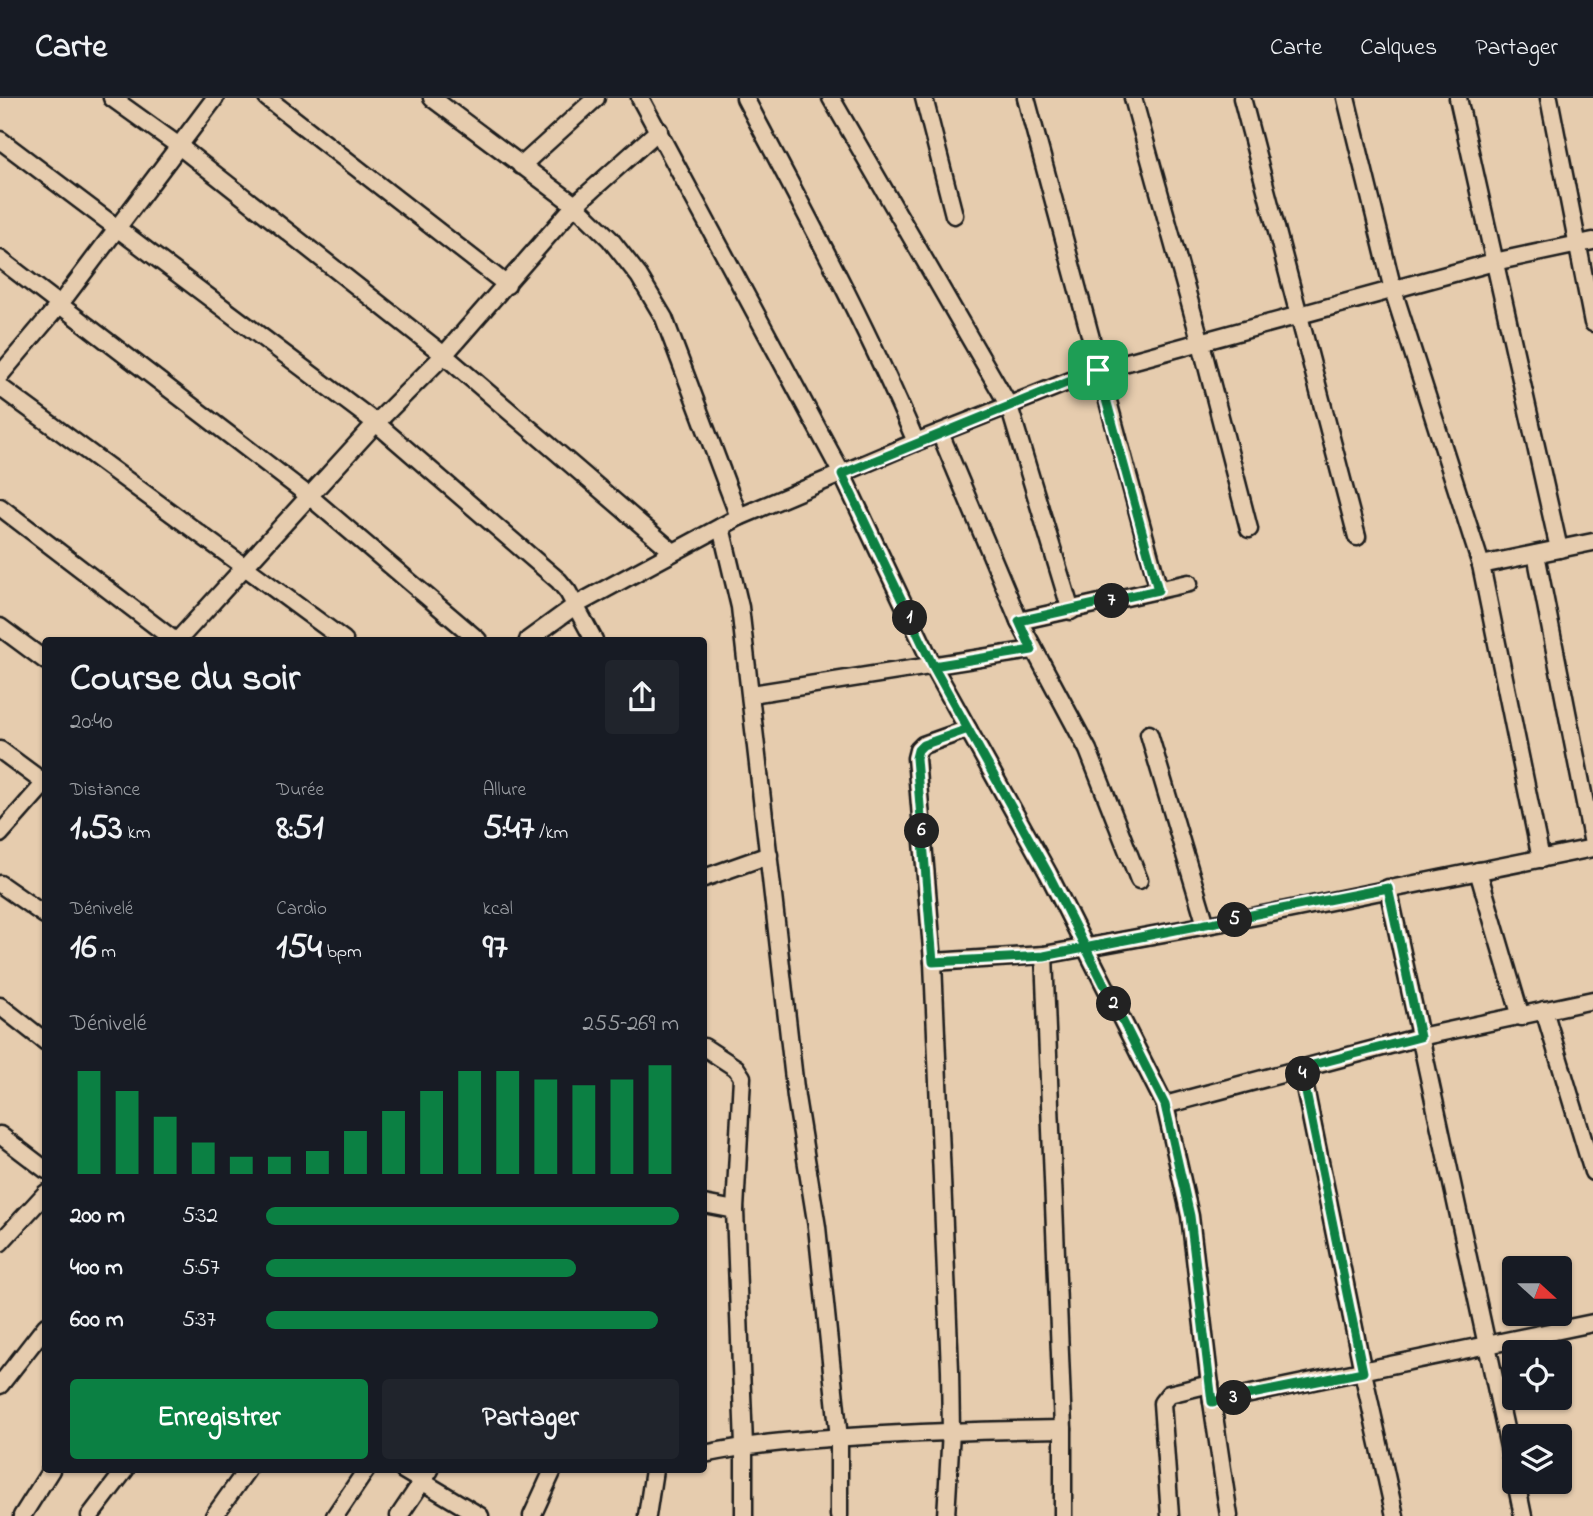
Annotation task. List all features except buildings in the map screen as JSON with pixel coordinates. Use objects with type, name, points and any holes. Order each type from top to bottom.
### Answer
[{"type":"street","points":[[112,98],[179,146],[444,355],[672,551]]},
{"type":"street","points":[[0,375],[60,304],[215,98]]},
{"type":"street","points":[[267,98],[507,285]]},
{"type":"street","points":[[432,98],[575,205],[610,239],[632,267],[664,318],[739,517]]},
{"type":"street","points":[[640,98],[842,474],[933,666],[1048,873],[1165,1105],[1190,1216],[1212,1402],[1229,1516]]},
{"type":"street","points":[[745,98],[867,334],[916,442]]},
{"type":"street","points":[[831,98],[1009,406],[1071,611]]},
{"type":"street","points":[[924,98],[954,215]]},
{"type":"street","points":[[1026,98],[1158,590]]},
{"type":"street","points":[[1133,98],[1249,529]]},
{"type":"street","points":[[1242,98],[1357,537]]},
{"type":"street","points":[[1346,98],[1393,290],[1481,565],[1541,859]]},
{"type":"street","points":[[1458,98],[1559,549]]},
{"type":"street","points":[[1549,98],[1585,243],[1593,323]]},
{"type":"street","points":[[521,166],[592,99]]},
{"type":"street","points":[[179,637],[247,567],[376,423],[444,355],[575,205],[659,130]]},
{"type":"street","points":[[0,140],[118,226],[376,423],[559,581],[576,605],[592,637]]},
{"type":"street","points":[[532,637],[576,605],[739,517],[916,442],[1098,370],[1493,262],[1585,243]]},
{"type":"street","points":[[0,259],[309,496],[474,637]]},
{"type":"street","points":[[0,387],[340,637]]},
{"type":"street","points":[[940,433],[1032,650],[1088,750],[1139,880]]},
{"type":"street","points":[[0,507],[172,637]]},
{"type":"street","points":[[721,527],[740,607],[752,694],[796,1097],[817,1227],[839,1438],[839,1516]]},
{"type":"street","points":[[1481,565],[1593,542]]},
{"type":"street","points":[[933,962],[1044,956],[1541,859],[1593,846],[1536,554]]},
{"type":"street","points":[[1019,621],[1189,583]]},
{"type":"street","points":[[0,627],[42,658]]},
{"type":"street","points":[[752,694],[1032,650]]},
{"type":"street","points":[[946,1516],[951,1431],[933,962],[916,758],[923,745],[968,729]]},
{"type":"street","points":[[1149,734],[1206,925]]},
{"type":"street","points":[[0,750],[42,781]]},
{"type":"street","points":[[0,834],[42,786]]},
{"type":"street","points":[[707,877],[769,855]]},
{"type":"street","points":[[1478,871],[1521,1017]]},
{"type":"street","points":[[0,884],[42,913]]},
{"type":"street","points":[[1388,888],[1504,1424]]},
{"type":"street","points":[[1044,956],[1063,1429],[1063,1516]]},
{"type":"street","points":[[1165,1105],[1420,1037],[1593,1000]]},
{"type":"street","points":[[0,1006],[42,1039]]},
{"type":"street","points":[[1544,1010],[1593,1172]]},
{"type":"street","points":[[707,1050],[736,1068],[742,1077],[735,1210],[744,1516]]},
{"type":"street","points":[[1301,1068],[1395,1516]]},
{"type":"street","points":[[0,1135],[42,1167]]},
{"type":"street","points":[[0,1243],[42,1198]]},
{"type":"street","points":[[707,1205],[735,1210]]},
{"type":"street","points":[[1212,1402],[1593,1322]]},
{"type":"street","points":[[0,1385],[42,1330]]},
{"type":"street","points":[[1170,1516],[1161,1403],[1169,1394],[1210,1384]]},
{"type":"street","points":[[707,1453],[744,1445],[839,1438],[951,1431],[1063,1429]]},
{"type":"street","points":[[22,1516],[49,1473]]},
{"type":"street","points":[[90,1516],[123,1473]]},
{"type":"street","points":[[214,1516],[245,1473]]},
{"type":"street","points":[[335,1516],[364,1473]]},
{"type":"street","points":[[532,1516],[552,1473]]},
{"type":"street","points":[[647,1516],[654,1473]]},
{"type":"street","points":[[399,1516],[426,1477],[453,1510],[480,1516]]},
{"type":"street","points":[[1518,1494],[1523,1516]]},
{"type":"route","points":[[1098,370],[842,474],[933,666],[968,729],[1048,873],[1086,947],[1165,1105],[1190,1216],[1212,1402],[1363,1372],[1301,1068],[1420,1037],[1388,888],[1257,916],[1086,947],[1044,956],[933,962],[916,758],[923,745],[968,729],[933,666],[1032,650],[1019,621],[1158,590],[1098,370]]}]
